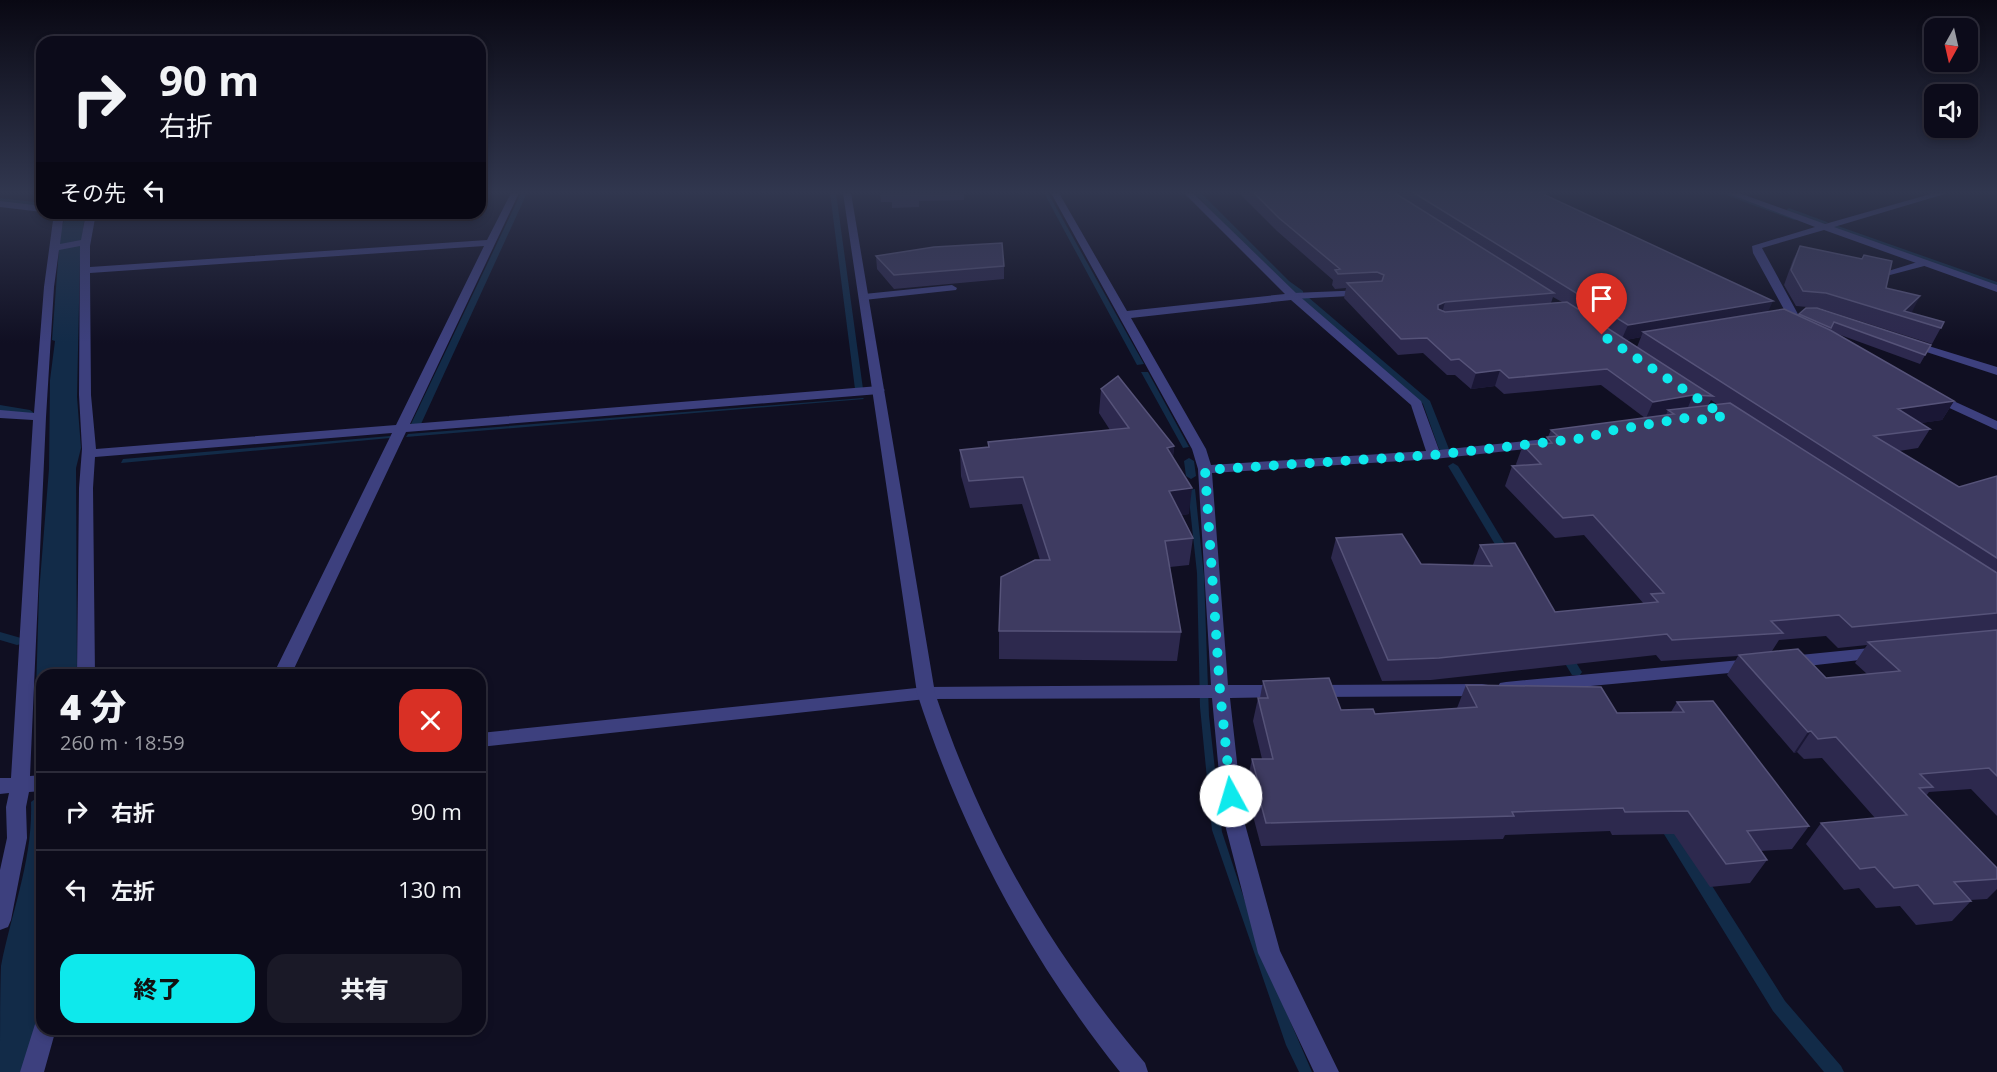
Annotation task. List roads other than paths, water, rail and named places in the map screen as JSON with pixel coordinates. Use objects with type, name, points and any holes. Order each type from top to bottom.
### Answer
[{"type":"street","points":[[0,920],[17,838],[16,807],[24,784],[40,417],[55,243]]},
{"type":"street","points":[[54,248],[81,243]]},
{"type":"street","points":[[86,243],[84,395],[88,454],[86,669]]},
{"type":"street","points":[[85,270],[490,243]]},
{"type":"street","points":[[285,669],[490,243]]},
{"type":"street","points":[[855,243],[926,693],[937,729],[964,795],[1011,891],[1068,985],[1136,1072]]},
{"type":"street","points":[[1083,243],[1199,450],[1205,470],[1220,691],[1233,817],[1269,953],[1327,1072]]},
{"type":"street","points":[[1239,243],[1293,296],[1417,404],[1434,455]]},
{"type":"street","points":[[1767,243],[1757,246],[1758,253],[1787,317]]},
{"type":"street","points":[[1869,243],[1997,289]]},
{"type":"street","points":[[1890,272],[1924,263]]},
{"type":"street","points":[[864,297],[951,288]]},
{"type":"street","points":[[1124,315],[1293,296],[1374,292]]},
{"type":"street","points":[[1774,308],[1787,317],[1801,332]]},
{"type":"street","points":[[1892,337],[1997,372]]},
{"type":"street","points":[[88,454],[402,428],[424,429],[879,390]]},
{"type":"street","points":[[1927,392],[1994,422]]},
{"type":"street","points":[[0,414],[40,417]]},
{"type":"street","points":[[1205,470],[1434,455],[1574,440]]},
{"type":"street","points":[[486,739],[926,693],[1461,692],[1895,651]]},
{"type":"street","points":[[32,1072],[42,1035]]},
{"type":"water","points":[[82,243],[77,397],[81,448],[76,468],[77,669],[37,669],[39,593],[49,469],[50,380],[55,341],[52,340],[59,249],[57,244]]},
{"type":"water","points":[[1071,243],[1076,243],[1144,364],[1137,365]]},
{"type":"water","points":[[1141,372],[1148,372],[1189,447],[1183,448]]},
{"type":"water","points":[[864,399],[406,437],[408,434]]},
{"type":"water","points":[[390,436],[390,438],[121,463],[123,459]]},
{"type":"water","points":[[1195,489],[1204,576],[1209,716],[1222,832],[1266,965],[1312,1072],[1299,1072],[1286,1045],[1212,830],[1200,707],[1197,573],[1188,490]]},
{"type":"water","points":[[36,692],[36,762],[34,758]]},
{"type":"water","points":[[36,798],[37,1035],[27,1072],[0,1072],[1,966],[29,844],[31,802]]},
{"type":"waterway","points":[[416,424],[501,243]]},
{"type":"waterway","points":[[840,243],[859,389]]},
{"type":"waterway","points":[[1246,243],[1286,283],[1300,293]]},
{"type":"waterway","points":[[1881,243],[1997,284]]},
{"type":"waterway","points":[[1305,299],[1427,403],[1444,449]]},
{"type":"waterway","points":[[0,408],[30,413]]},
{"type":"waterway","points":[[1189,461],[1191,476]]},
{"type":"waterway","points":[[1453,466],[1507,556]]},
{"type":"waterway","points":[[0,636],[17,641]]},
{"type":"waterway","points":[[1564,652],[1576,672]]},
{"type":"waterway","points":[[1664,822],[1779,1006],[1835,1072]]}]
